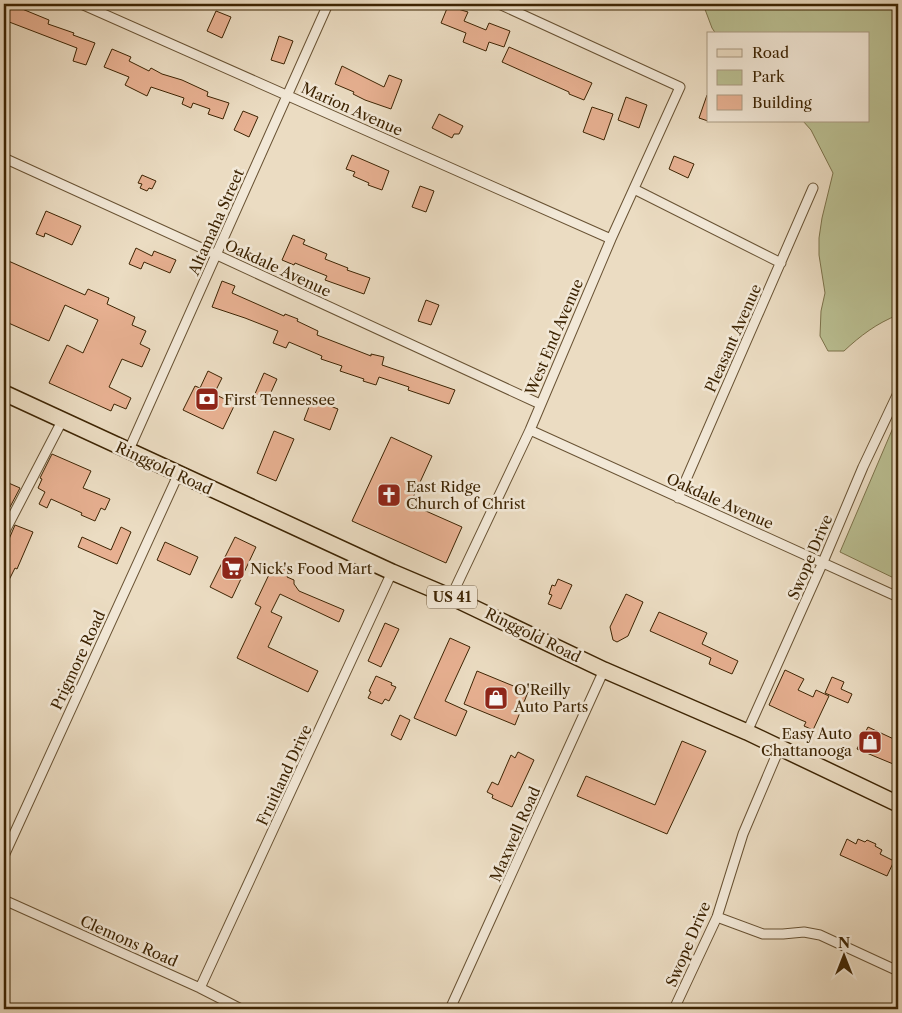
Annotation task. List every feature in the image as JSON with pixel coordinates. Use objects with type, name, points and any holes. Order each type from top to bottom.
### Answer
[{"type":"main road","name":"Ringgold Road","points":[[4,393],[178,475],[392,572],[452,597],[604,670],[747,732],[898,804]]},
{"type":"street","name":"Marion Avenue","points":[[81,4],[611,239]]},
{"type":"street","name":"Altamaha Street","points":[[128,452],[328,4]]},
{"type":"street","name":"West End Avenue","points":[[452,597],[530,430],[611,239],[680,87],[499,4]]},
{"type":"street","name":"Oakdale Avenue","points":[[4,158],[540,404]]},
{"type":"street","name":"Pleasant Avenue","points":[[678,498],[813,188]]},
{"type":"street","points":[[634,189],[781,263]]},
{"type":"street","name":"Swope Drive","points":[[747,732],[863,467],[898,393]]},
{"type":"street","points":[[4,533],[62,421]]},
{"type":"street","name":"Oakdale Avenue","points":[[530,430],[898,597]]},
{"type":"street","name":"Prigmore Road","points":[[4,856],[178,475]]},
{"type":"street","name":"Fruitland Drive","points":[[200,988],[392,572]]},
{"type":"street","name":"Maxwell Road","points":[[450,1009],[604,670]]},
{"type":"street","name":"Swope Drive","points":[[674,1009],[716,917],[743,834],[779,748]]},
{"type":"street","name":"Clemons Road","points":[[4,900],[200,988],[241,1009]]},
{"type":"street","points":[[716,917],[763,934],[804,932],[820,935],[898,971]]},
{"type":"green space","points":[[703,4],[898,4],[898,315],[869,330],[844,351],[828,351],[820,336],[821,311],[825,293],[819,255],[819,238],[833,173],[811,130],[804,122],[870,122],[870,32],[715,32]]},
{"type":"green space","points":[[898,416],[898,580],[840,552]]},
{"type":"building","points":[[10,4],[49,20],[48,24],[95,43],[86,65],[73,61],[77,48],[4,20]]},
{"type":"building","points":[[448,6],[468,12],[464,21],[486,30],[489,23],[510,31],[504,47],[489,42],[486,51],[463,42],[466,33],[441,23]]},
{"type":"building","points":[[216,11],[231,17],[222,38],[207,31]]},
{"type":"building","points":[[279,36],[293,41],[284,64],[271,60]]},
{"type":"building","points":[[509,47],[592,83],[584,100],[502,62]]},
{"type":"building","points":[[112,49],[131,57],[129,61],[149,71],[151,68],[162,74],[182,80],[208,92],[207,96],[229,103],[223,119],[208,114],[210,109],[193,103],[191,108],[182,104],[184,98],[151,87],[147,96],[125,85],[129,77],[104,67]]},
{"type":"building","points":[[342,66],[384,87],[389,75],[402,80],[391,109],[365,100],[353,94],[354,92],[335,84]]},
{"type":"building","points":[[707,95],[707,121],[699,118]]},
{"type":"building","points":[[626,97],[647,105],[639,128],[618,120]]},
{"type":"building","points":[[592,107],[613,114],[604,140],[583,132]]},
{"type":"building","points":[[243,111],[258,117],[249,137],[234,130]]},
{"type":"building","points":[[439,114],[463,126],[459,134],[454,134],[452,138],[432,128]]},
{"type":"building","points":[[352,155],[389,171],[382,190],[368,185],[369,183],[353,176],[355,172],[346,169]]},
{"type":"building","points":[[674,156],[694,164],[688,178],[669,169]]},
{"type":"building","points":[[142,175],[156,181],[152,189],[149,188],[147,191],[140,188],[142,184],[138,183]]},
{"type":"building","points":[[420,186],[434,191],[426,212],[412,207]]},
{"type":"building","points":[[46,211],[81,226],[72,245],[45,233],[44,237],[36,234]]},
{"type":"building","points":[[293,235],[305,240],[303,244],[327,254],[325,259],[348,268],[347,270],[370,278],[364,294],[325,280],[327,276],[295,263],[294,265],[282,260]]},
{"type":"building","points":[[136,248],[152,256],[154,251],[176,260],[170,273],[144,262],[141,269],[129,264]]},
{"type":"building","points":[[4,259],[85,295],[88,289],[109,298],[107,304],[135,317],[132,325],[146,331],[140,344],[150,349],[142,367],[122,359],[109,387],[131,398],[126,409],[114,404],[111,411],[49,383],[67,345],[83,353],[98,320],[65,305],[49,341],[4,321]]},
{"type":"building","points":[[222,281],[235,286],[232,293],[284,316],[285,314],[298,319],[297,321],[318,331],[317,335],[371,356],[371,354],[384,357],[382,365],[455,390],[449,404],[408,390],[409,387],[379,377],[376,385],[363,381],[364,379],[340,371],[342,366],[321,359],[322,356],[289,342],[286,348],[273,343],[278,331],[212,307]]},
{"type":"building","points":[[426,300],[439,305],[431,325],[418,321]]},
{"type":"building","name":"First Tennessee","points":[[208,371],[222,378],[214,394],[235,404],[223,429],[183,410],[195,386],[200,388]]},
{"type":"building","points":[[264,373],[277,379],[267,401],[254,396]]},
{"type":"building","points":[[312,399],[338,409],[330,430],[304,420]]},
{"type":"building","points":[[274,431],[294,439],[276,481],[257,473]]},
{"type":"building","name":"East Ridge Church of Christ","points":[[391,437],[432,456],[410,504],[462,527],[446,563],[352,521]]},
{"type":"building","points":[[52,454],[91,471],[83,488],[110,499],[105,510],[101,508],[95,521],[51,499],[47,508],[39,504],[45,492],[38,488],[42,479],[40,478]]},
{"type":"building","points":[[4,481],[20,488],[10,507],[4,504]]},
{"type":"building","points":[[15,525],[33,532],[17,569],[15,568],[4,590],[4,551]]},
{"type":"building","points":[[121,527],[131,532],[117,564],[78,547],[82,537],[111,550]]},
{"type":"building","name":"Nick's Food Mart","points":[[235,537],[256,547],[232,598],[210,587]]},
{"type":"building","points":[[165,542],[198,557],[190,575],[157,560]]},
{"type":"building","points":[[274,564],[290,572],[287,577],[294,580],[294,584],[299,591],[344,610],[339,622],[280,594],[271,612],[282,617],[268,647],[318,671],[308,692],[237,658],[261,607],[255,604]]},
{"type":"building","points":[[558,579],[572,585],[561,609],[548,604],[552,595],[549,594],[552,585],[555,586]]},
{"type":"building","points":[[626,594],[643,602],[628,636],[617,642],[613,640],[610,627]]},
{"type":"building","points":[[659,612],[707,633],[702,644],[738,661],[732,674],[709,664],[711,658],[650,631]]},
{"type":"building","points":[[385,623],[399,629],[381,667],[368,661]]},
{"type":"building","points":[[450,638],[470,647],[445,701],[467,711],[456,736],[414,718]]},
{"type":"building","points":[[785,670],[804,679],[798,690],[813,697],[816,690],[829,696],[813,730],[804,726],[806,722],[769,705]]},
{"type":"building","name":"O'Reilly Auto Parts","points":[[477,671],[528,692],[515,725],[464,704]]},
{"type":"building","points":[[376,676],[392,683],[391,685],[396,687],[389,701],[385,699],[382,704],[368,698]]},
{"type":"building","points":[[832,677],[844,682],[841,689],[852,694],[848,703],[825,693]]},
{"type":"building","points":[[400,715],[410,720],[401,740],[391,735]]},
{"type":"building","points":[[868,727],[898,741],[898,766],[857,749]]},
{"type":"building","points":[[682,741],[706,751],[667,834],[577,796],[586,776],[655,805]]},
{"type":"building","points":[[518,752],[534,760],[512,807],[492,798],[493,795],[487,792],[492,782],[498,785],[511,755],[515,758]]},
{"type":"building","points":[[847,839],[856,844],[858,839],[876,844],[875,846],[882,850],[880,854],[894,861],[887,876],[840,855]]},
{"type":"place","name":"First Tennessee","points":[[207,399]]},
{"type":"place","name":"East Ridge Church of Christ","points":[[389,495]]},
{"type":"place","name":"Nick's Food Mart","points":[[233,568]]},
{"type":"place","name":"O'Reilly Auto Parts","points":[[496,698]]},
{"type":"place","name":"Easy Auto Chattanooga","points":[[870,742]]}]
